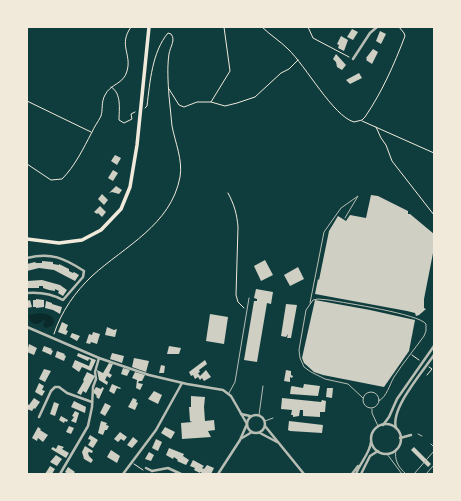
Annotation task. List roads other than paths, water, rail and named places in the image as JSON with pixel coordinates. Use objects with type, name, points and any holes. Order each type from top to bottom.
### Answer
[{"type":"main road","points":[[27,239],[59,243],[82,240],[101,230],[121,209],[130,187],[141,112],[150,27]]},
{"type":"street","points":[[353,59],[370,33],[378,27]]},
{"type":"street","points":[[27,258],[39,255],[59,257],[84,271],[83,277],[64,300],[56,296],[41,293],[27,293]]},
{"type":"street","points":[[27,327],[99,358],[150,375],[182,383],[220,389],[228,394],[248,428],[252,432]]},
{"type":"street","points":[[383,425],[389,418],[397,399],[434,346]]},
{"type":"street","points":[[371,440],[374,448],[387,454],[396,449],[399,445],[400,438],[396,429],[395,419],[399,406],[434,355]]},
{"type":"street","points":[[60,474],[88,426],[92,402],[92,387],[96,379],[95,372],[99,358]]},
{"type":"street","points":[[123,474],[156,430],[182,383]]},
{"type":"street","points":[[39,417],[51,391],[55,387],[59,387],[67,393],[92,402]]},
{"type":"street","points":[[241,414],[250,416],[259,415],[265,421],[265,426],[304,474]]},
{"type":"street","points":[[218,474],[240,440],[250,416]]},
{"type":"street","points":[[352,474],[369,451],[374,431],[378,426],[390,425],[396,429]]},
{"type":"street","points":[[260,432],[265,426]]},
{"type":"street","points":[[240,440],[252,432],[260,432],[278,443]]},
{"type":"street","points":[[400,438],[411,434]]},
{"type":"street","points":[[362,474],[370,456],[378,451]]},
{"type":"street","points":[[356,474],[360,464]]},
{"type":"street","points":[[146,468],[151,473],[168,468],[181,474]]},
{"type":"lane","points":[[345,218],[358,196],[342,208],[324,232],[310,304],[304,318],[299,350],[300,358],[304,367],[318,376],[348,384],[363,398]]},
{"type":"lane","points":[[228,394],[235,382],[250,298]]},
{"type":"lane","points":[[310,304],[313,300],[329,300],[396,312],[424,321],[426,324],[424,336],[395,375],[383,398],[376,406],[372,408],[364,406],[363,398],[366,393],[371,392],[378,396],[379,401]]},
{"type":"lane","points":[[259,415],[263,386]]},
{"type":"lane","points":[[372,408],[372,413],[378,426]]},
{"type":"lane","points":[[265,421],[273,418]]},
{"type":"lane","points":[[418,434],[422,436]]},
{"type":"lane","points":[[431,444],[434,447]]},
{"type":"lane","points":[[396,449],[395,455],[397,464],[406,474]]},
{"type":"lane","points":[[414,474],[434,451]]},
{"type":"lane","points":[[387,454],[402,474]]},
{"type":"lane","points":[[426,474],[434,465]]},
{"type":"water","points":[[40,313],[52,317],[54,322],[52,326],[46,328],[43,326],[45,319],[38,324],[34,324],[30,321],[29,315]]}]
